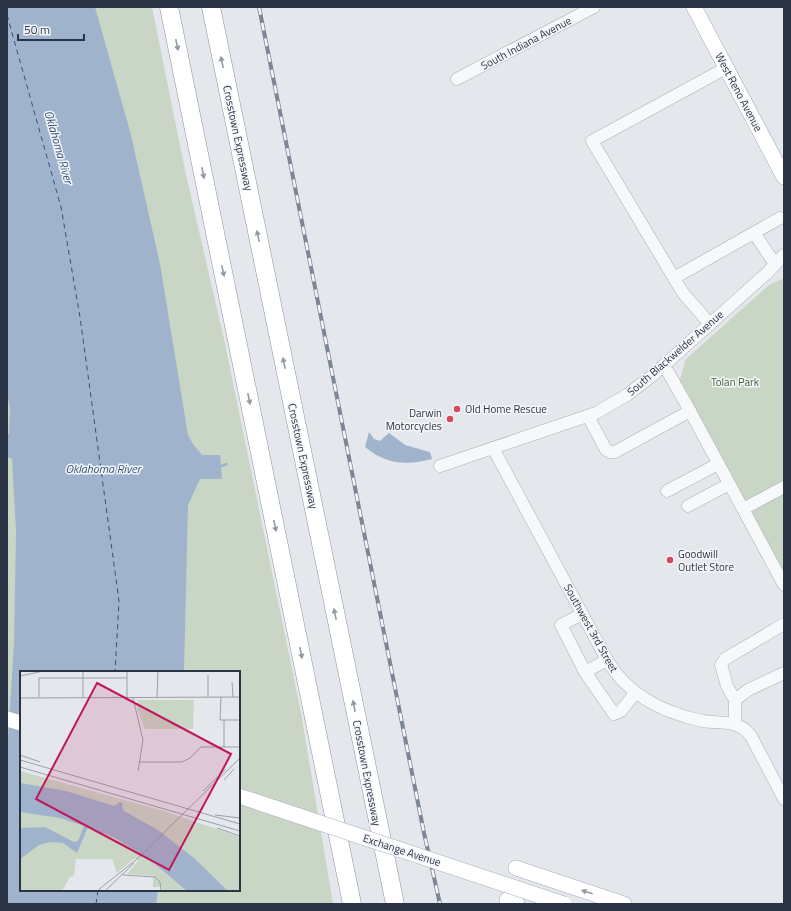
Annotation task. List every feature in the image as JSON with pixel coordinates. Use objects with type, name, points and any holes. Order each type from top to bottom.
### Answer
[{"type":"highway","points":[[169,7],[352,904]]},
{"type":"highway","name":"Crosstown Expressway","points":[[211,7],[395,904]]},
{"type":"highway","points":[[341,847],[346,904]]},
{"type":"main road","name":"West Reno Avenue","points":[[694,7],[784,177]]},
{"type":"main road","points":[[7,719],[20,724]]},
{"type":"main road","name":"Exchange Avenue","points":[[240,796],[564,904]]},
{"type":"main road","points":[[516,868],[624,904]]},
{"type":"street","name":"South Indiana Avenue","points":[[457,79],[594,7]]},
{"type":"street","points":[[710,324],[683,293],[592,141],[726,68]]},
{"type":"street","points":[[674,278],[780,218]]},
{"type":"street","points":[[754,233],[780,264]]},
{"type":"street","name":"South Blackwelder Avenue","points":[[440,466],[588,416],[616,403],[646,382],[766,274],[780,264],[784,255]]},
{"type":"street","points":[[662,367],[668,372],[782,577]]},
{"type":"street","points":[[588,416],[606,450],[615,452],[690,411]]},
{"type":"street","name":"Southwest 3rd Street","points":[[492,448],[607,660],[619,678],[647,702],[657,706],[692,718],[710,722],[735,724]]},
{"type":"street","points":[[667,491],[718,464]]},
{"type":"street","points":[[688,506],[729,484]]},
{"type":"street","points":[[743,508],[784,487]]},
{"type":"street","points":[[582,614],[561,625],[585,672],[614,714],[621,711],[635,693]]},
{"type":"street","points":[[784,624],[725,659],[721,665],[727,686],[735,700],[735,724],[744,728],[751,736],[784,798]]},
{"type":"street","points":[[585,672],[607,660]]},
{"type":"street","points":[[735,700],[748,690],[784,673]]},
{"type":"street","points":[[512,902],[516,868]]},
{"type":"green space","name":"Oklahoma River","points":[[7,7],[152,7],[186,175],[224,339],[301,713],[333,904],[7,904]]},
{"type":"green space","name":"Tolan Park","points":[[784,278],[784,577],[679,382],[686,359],[769,285]]},
{"type":"water","name":"Oklahoma River","points":[[7,7],[95,7],[131,135],[160,264],[188,435],[202,455],[220,455],[222,479],[200,479],[188,505],[184,671],[20,671],[20,891],[158,891],[156,904],[7,904],[7,754],[14,644],[16,530],[12,459],[7,457],[7,435],[9,434],[10,408],[7,393]]},
{"type":"water","points":[[369,432],[374,439],[380,441],[389,433],[405,445],[430,452],[432,459],[405,463],[380,457],[365,447]]},
{"type":"waterway","points":[[218,467],[227,464]]},
{"type":"ferry route","points":[[7,15],[61,207],[80,317],[119,601],[115,671]]},
{"type":"ferry route","points":[[96,904],[98,891]]},
{"type":"railway","points":[[259,7],[424,833],[440,904]]},
{"type":"place","name":"Old Home Rescue","points":[[457,409]]},
{"type":"place","name":"Darwin Motorcycles","points":[[450,419]]},
{"type":"place","name":"Goodwill Outlet Store","points":[[670,560]]}]
